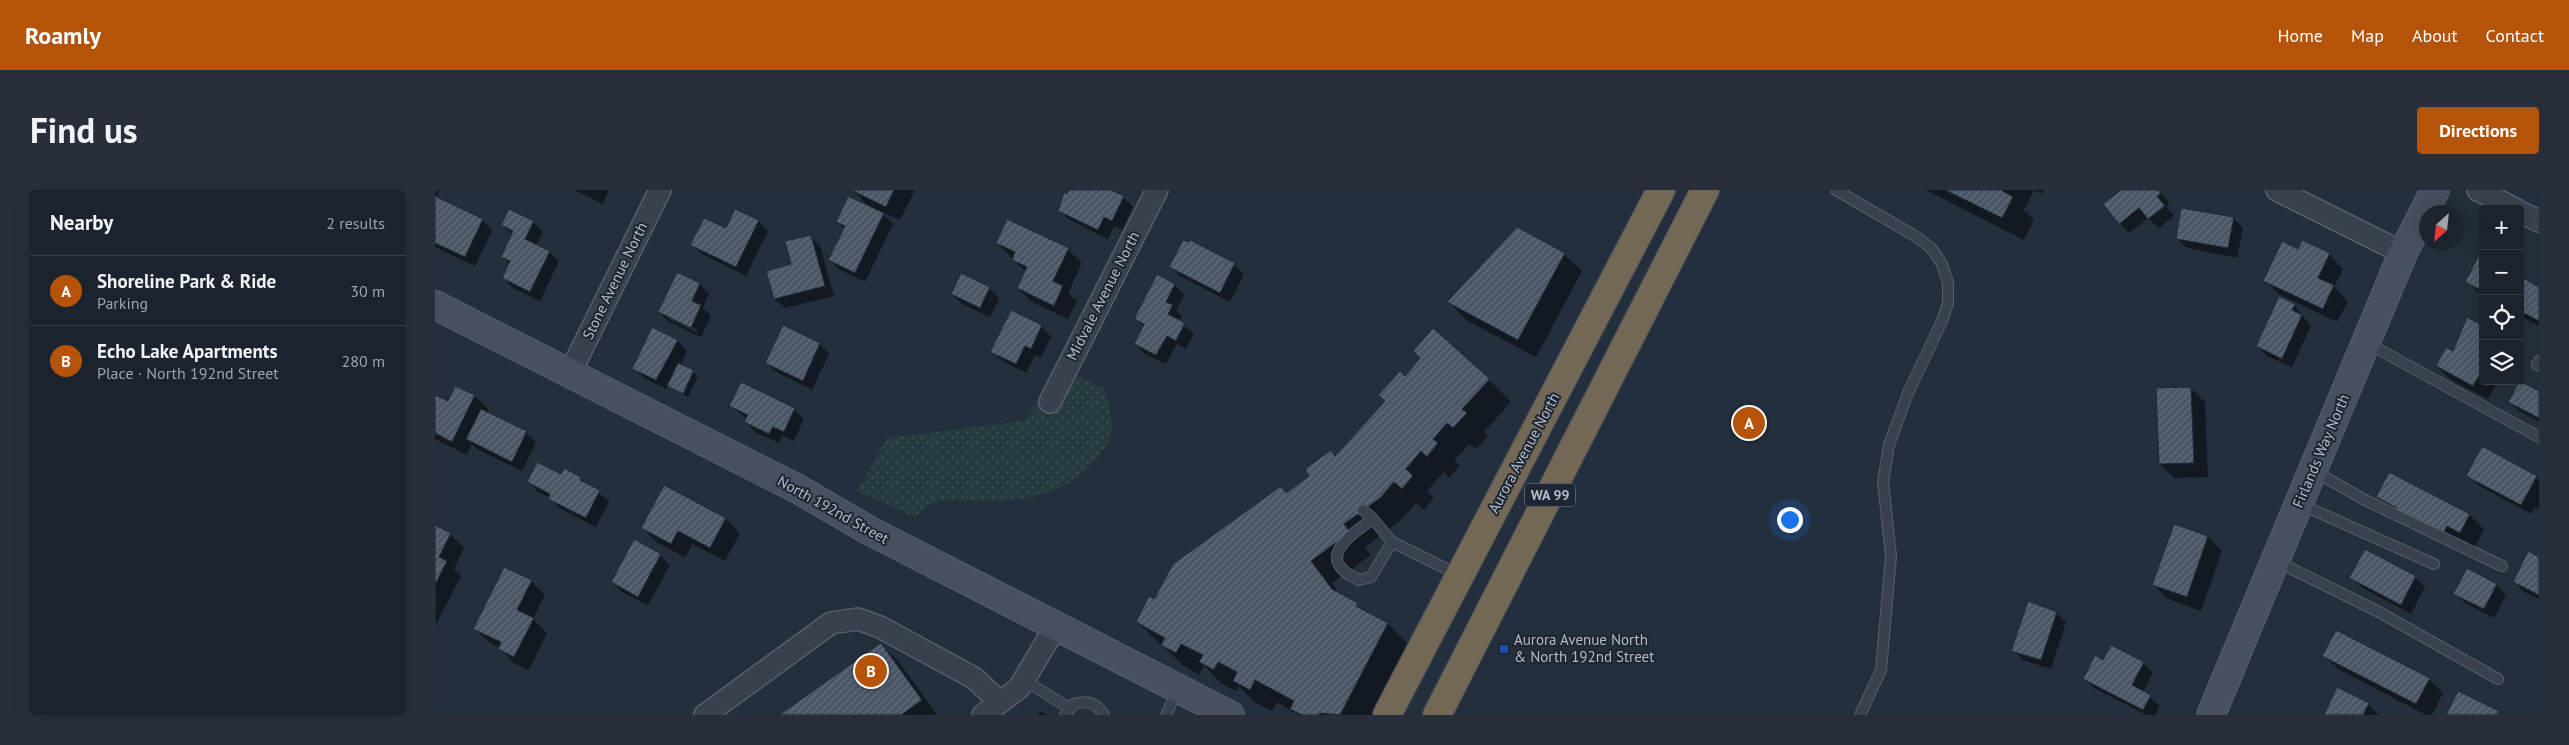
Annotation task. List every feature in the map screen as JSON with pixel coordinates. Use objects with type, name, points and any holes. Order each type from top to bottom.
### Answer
[{"type":"highway","name":"Aurora Avenue North","points":[[1387,715],[1661,190]]},
{"type":"highway","name":"WA 99","points":[[1437,715],[1705,190]]},
{"type":"street","name":"Stone Avenue North","points":[[570,373],[660,190]]},
{"type":"street","name":"Midvale Avenue North","points":[[1050,402],[1157,190]]},
{"type":"street","points":[[2277,190],[2403,253]]},
{"type":"street","name":"Firlands Way North","points":[[2211,715],[2403,253],[2435,190]]},
{"type":"street","points":[[2478,190],[2507,205]]},
{"type":"street","points":[[2524,214],[2539,221]]},
{"type":"street","name":"North 192nd Street","points":[[435,305],[796,488],[869,531],[1231,715]]},
{"type":"street","points":[[705,715],[831,623],[858,619],[880,627],[974,678],[1000,702]]},
{"type":"street","points":[[983,715],[1019,688],[1056,626]]},
{"type":"lane","points":[[1836,190],[1915,236],[1931,248],[1942,264],[1948,283],[1948,303],[1942,321],[1908,393],[1889,445],[1883,482],[1891,556],[1881,670],[1860,715]]},
{"type":"lane","points":[[2366,343],[2539,437]]},
{"type":"lane","points":[[2313,470],[2365,500],[2502,566]]},
{"type":"lane","points":[[2299,503],[2435,564]]},
{"type":"lane","points":[[1363,510],[1392,542],[1460,575]]},
{"type":"lane","points":[[1373,519],[1344,544],[1336,556],[1336,563],[1343,573],[1359,580],[1371,577],[1392,542]]},
{"type":"lane","points":[[2275,561],[2379,612],[2498,679]]},
{"type":"lane","points":[[1024,680],[1067,712],[1075,704],[1088,702],[1100,708],[1104,715]]},
{"type":"lane","points":[[1166,715],[1178,688]]},
{"type":"green space","points":[[1075,375],[1104,388],[1112,430],[1106,447],[1099,456],[1077,478],[1063,486],[1049,492],[1019,499],[936,502],[926,507],[915,517],[857,491],[887,438],[1024,421],[1042,395]]},
{"type":"building","points":[[851,190],[894,190],[886,207]]},
{"type":"building","points":[[1069,190],[1111,190],[1124,196],[1112,221],[1104,217],[1098,230],[1058,211],[1064,192],[1067,194]]},
{"type":"building","points":[[1945,190],[2001,190],[2013,197],[2002,218]]},
{"type":"building","points":[[2121,190],[2158,190],[2161,194],[2157,196],[2165,206],[2148,219],[2139,208],[2119,224],[2103,204]]},
{"type":"building","points":[[435,196],[483,219],[465,257],[435,243]]},
{"type":"building","points":[[848,196],[884,213],[855,273],[828,260],[845,226],[836,222]]},
{"type":"building","points":[[2181,208],[2234,217],[2228,248],[2176,239]]},
{"type":"building","points":[[509,209],[534,221],[525,239],[550,251],[530,292],[502,278],[510,261],[501,257],[513,231],[501,225]]},
{"type":"building","points":[[735,209],[759,220],[736,267],[690,245],[704,218],[726,228]]},
{"type":"building","points":[[1007,219],[1069,248],[1053,281],[1063,286],[1054,306],[1017,288],[1027,267],[1012,260],[1015,252],[996,243]]},
{"type":"building","points":[[1517,227],[1565,253],[1518,340],[1447,302]]},
{"type":"building","points":[[811,235],[825,286],[774,299],[766,271],[791,264],[785,241]]},
{"type":"building","points":[[1183,240],[1189,242],[1190,240],[1235,263],[1220,293],[1169,267]]},
{"type":"building","points":[[2302,240],[2330,253],[2318,278],[2334,285],[2323,309],[2263,281],[2282,241],[2298,249]]},
{"type":"building","points":[[2479,255],[2479,289],[2465,282]]},
{"type":"building","points":[[677,272],[700,283],[692,301],[701,305],[691,328],[658,312]]},
{"type":"building","points":[[961,273],[990,287],[980,308],[951,294]]},
{"type":"building","points":[[1157,274],[1175,284],[1166,302],[1173,305],[1168,314],[1185,323],[1176,341],[1167,336],[1156,355],[1134,344],[1144,324],[1134,319]]},
{"type":"building","points":[[2524,278],[2539,287],[2539,321],[2524,313]]},
{"type":"building","points":[[2279,296],[2295,304],[2292,310],[2302,315],[2282,359],[2256,346]]},
{"type":"building","points":[[1011,310],[1042,325],[1031,349],[1025,346],[1016,364],[990,352]]},
{"type":"building","points":[[2467,317],[2479,324],[2479,376],[2473,386],[2436,366],[2446,347],[2453,351]]},
{"type":"building","points":[[783,325],[820,343],[803,381],[765,363]]},
{"type":"building","points":[[652,327],[678,340],[656,380],[632,369]]},
{"type":"building","points":[[1433,328],[1490,379],[1462,409],[1467,413],[1453,428],[1447,423],[1433,439],[1438,443],[1427,457],[1421,451],[1406,469],[1413,476],[1402,489],[1394,482],[1380,498],[1344,524],[1350,532],[1311,561],[1332,589],[1358,603],[1356,606],[1388,623],[1340,715],[1320,713],[1319,715],[1302,715],[1290,709],[1294,701],[1255,680],[1250,690],[1233,681],[1237,672],[1218,662],[1214,670],[1199,662],[1203,655],[1181,644],[1176,653],[1161,645],[1165,638],[1136,622],[1149,596],[1154,599],[1173,564],[1281,486],[1286,493],[1309,476],[1305,469],[1331,450],[1335,456],[1385,401],[1378,395],[1400,371],[1405,376],[1420,358],[1413,351]]},
{"type":"building","points":[[678,363],[694,370],[683,394],[667,386]]},
{"type":"building","points":[[741,382],[795,408],[784,432],[773,427],[769,434],[744,422],[748,415],[729,406]]},
{"type":"building","points":[[2524,383],[2539,391],[2539,418],[2508,402],[2518,385],[2524,385]]},
{"type":"building","points":[[455,386],[475,395],[452,442],[435,433],[435,395],[448,401]]},
{"type":"building","points":[[2191,387],[2194,463],[2159,464],[2156,388]]},
{"type":"building","points":[[481,409],[527,431],[512,462],[466,439]]},
{"type":"building","points":[[2482,446],[2537,476],[2521,505],[2466,476]]},
{"type":"building","points":[[537,462],[561,474],[564,468],[581,477],[580,480],[600,490],[586,518],[548,499],[550,494],[527,482]]},
{"type":"building","points":[[2389,472],[2470,514],[2460,533],[2447,526],[2442,535],[2396,511],[2397,508],[2376,497]]},
{"type":"building","points":[[664,485],[726,518],[710,548],[678,531],[671,544],[641,528]]},
{"type":"building","points":[[2174,524],[2208,536],[2187,597],[2152,585]]},
{"type":"building","points":[[435,525],[451,533],[439,557],[447,561],[435,585]]},
{"type":"building","points":[[634,539],[661,554],[638,597],[611,582]]},
{"type":"building","points":[[2365,549],[2416,576],[2401,605],[2349,578]]},
{"type":"building","points":[[2528,551],[2539,557],[2539,595],[2513,582]]},
{"type":"building","points":[[504,567],[532,580],[517,610],[534,618],[514,657],[498,649],[501,642],[473,629]]},
{"type":"building","points":[[2467,568],[2497,584],[2484,609],[2453,594]]},
{"type":"building","points":[[2028,601],[2057,612],[2041,660],[2011,651]]},
{"type":"building","points":[[2336,630],[2430,678],[2416,704],[2322,656]]},
{"type":"building","points":[[881,643],[922,700],[901,715],[779,715]]},
{"type":"building","points":[[2111,645],[2144,662],[2132,685],[2151,695],[2143,710],[2083,679],[2095,655],[2103,660]]},
{"type":"building","points":[[2337,687],[2369,703],[2363,715],[2324,715]]},
{"type":"building","points":[[2458,691],[2499,711],[2497,715],[2446,715]]},
{"type":"place","name":"Shoreline Park & Ride","points":[[1749,423]]},
{"type":"place","name":"Aurora Avenue North & North 192nd Street","points":[[1504,649]]},
{"type":"place","name":"Echo Lake Apartments","points":[[871,671]]}]
